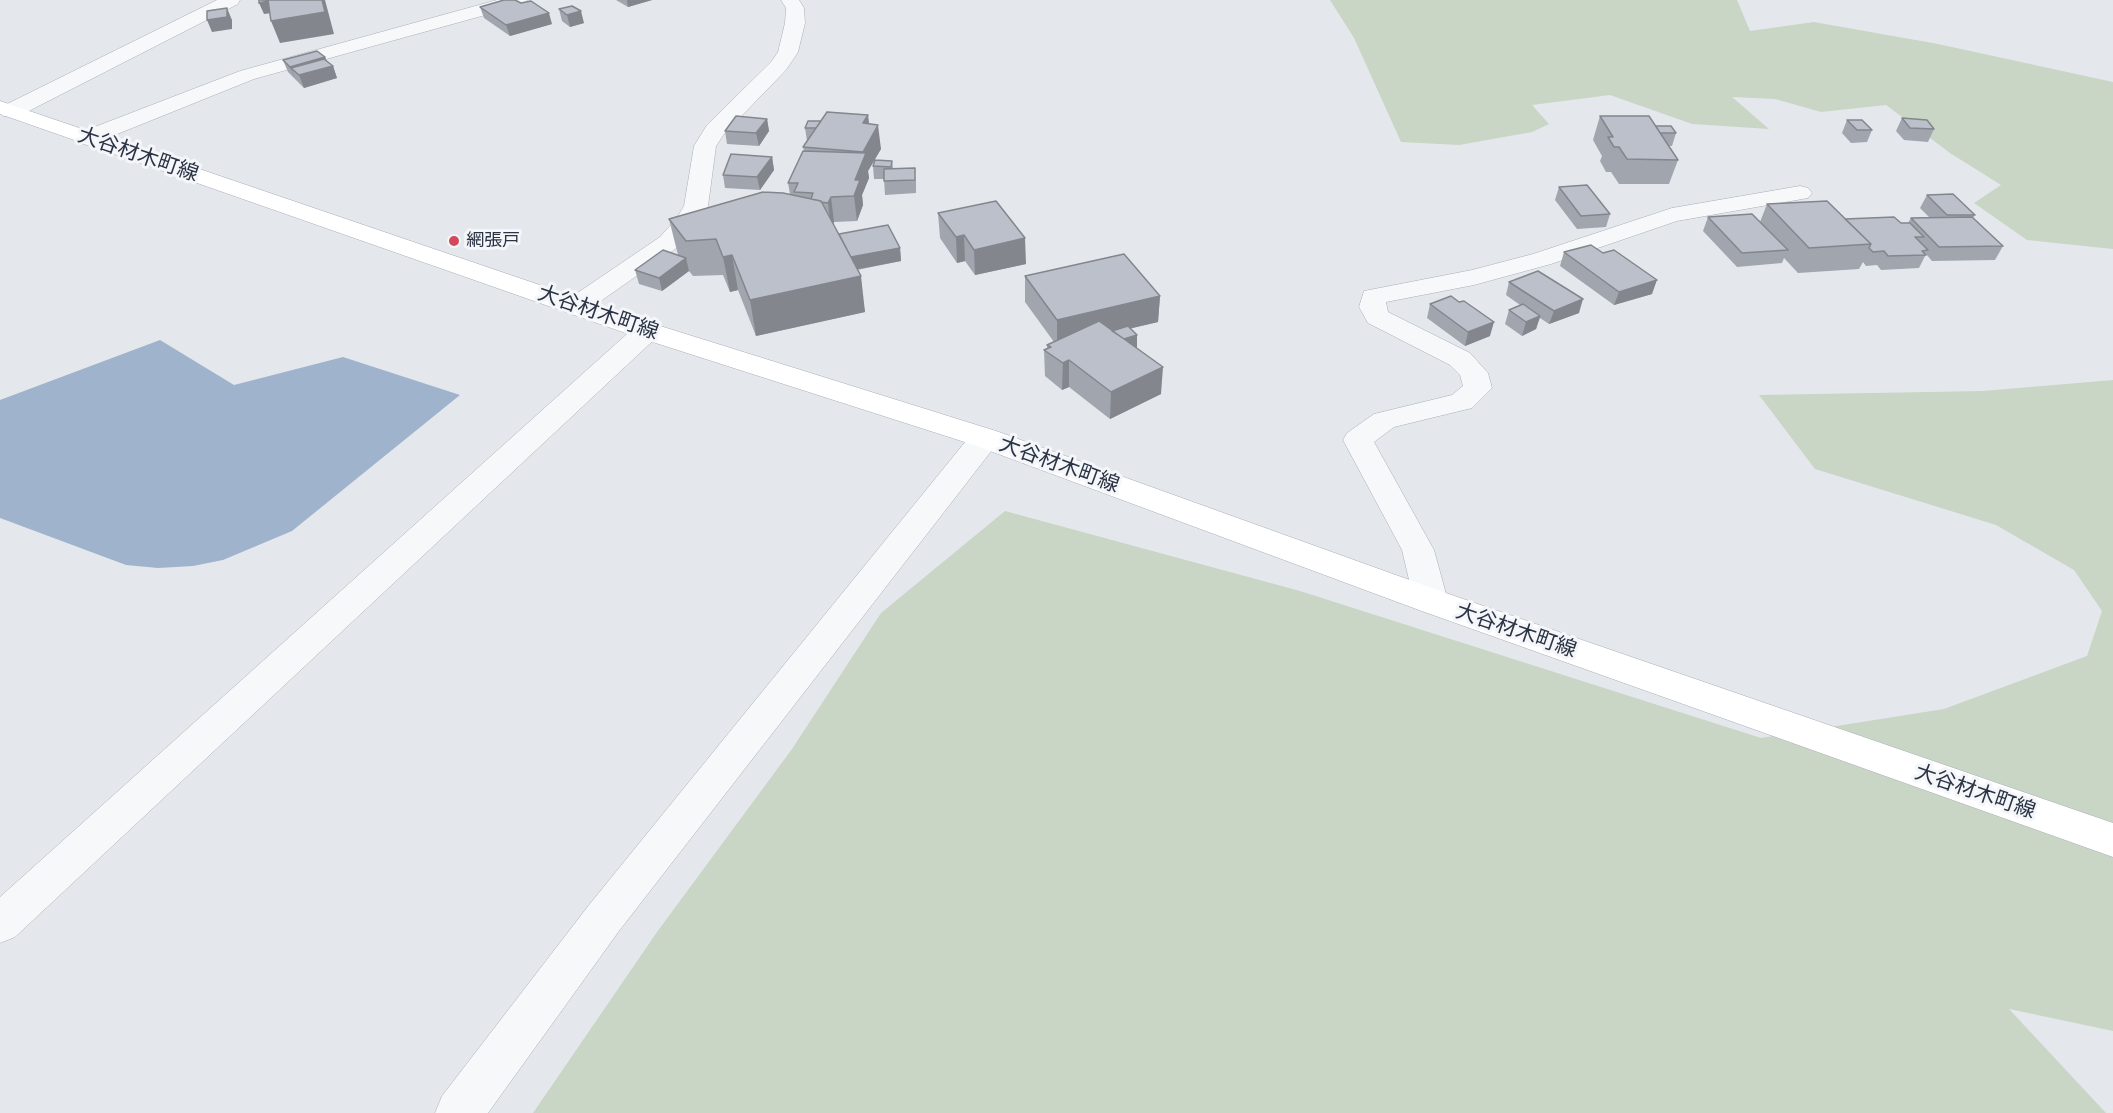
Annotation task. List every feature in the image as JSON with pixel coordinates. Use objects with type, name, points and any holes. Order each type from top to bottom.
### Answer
[{"type":"main road","name":"大谷材木町線","points":[[5,109],[647,331],[985,438],[1431,601],[2113,840]]},
{"type":"street","points":[[5,109],[231,0]]},
{"type":"street","points":[[87,138],[247,75],[518,0]]},
{"type":"street","points":[[576,306],[669,242],[686,223],[696,206],[705,146],[715,130],[779,66],[788,52],[795,22],[795,8],[790,0]]},
{"type":"street","points":[[1431,601],[1418,550],[1358,440],[1384,420],[1462,402],[1478,388],[1474,373],[1460,359],[1377,317],[1372,307],[1373,297],[1474,277],[1542,259],[1672,215],[1800,193]]},
{"type":"street","points":[[0,924],[647,331]]},
{"type":"street","points":[[459,1113],[604,918],[985,438]]},
{"type":"green space","points":[[1330,0],[1737,0],[1750,31],[1814,22],[1938,44],[2113,82],[2113,249],[2027,240],[1974,203],[2001,185],[1950,153],[1886,105],[1821,112],[1775,99],[1732,97],[1769,129],[1692,124],[1610,95],[1532,105],[1549,124],[1532,132],[1459,145],[1401,142],[1354,38]]},
{"type":"green space","points":[[2113,380],[2113,1031],[2009,1009],[2106,1113],[533,1113],[657,932],[792,749],[881,613],[1005,511],[1300,591],[1761,738],[1944,709],[2087,656],[2102,611],[2074,570],[1996,525],[1815,469],[1759,395],[1983,391]]},
{"type":"water","points":[[160,340],[234,385],[343,357],[460,395],[292,531],[223,560],[193,566],[158,568],[126,565],[0,518],[0,400]]},
{"type":"building","points":[[268,0],[322,0],[325,12],[271,21]]},
{"type":"building","points":[[504,0],[515,0],[521,3],[531,1],[549,13],[506,25],[480,7]]},
{"type":"building","points":[[572,6],[581,11],[567,15],[559,9]]},
{"type":"building","points":[[227,8],[227,17],[207,20],[207,11]]},
{"type":"building","points":[[317,51],[325,57],[290,67],[283,60]]},
{"type":"building","points":[[324,59],[333,66],[299,75],[291,68]]},
{"type":"building","points":[[827,112],[868,115],[863,123],[878,125],[863,152],[803,147]]},
{"type":"building","points":[[736,116],[767,119],[756,133],[725,131]]},
{"type":"building","points":[[1600,116],[1649,116],[1678,160],[1627,159],[1619,147],[1614,147],[1608,137],[1613,137]]},
{"type":"building","points":[[1902,118],[1927,120],[1934,129],[1910,128]]},
{"type":"building","points":[[1847,120],[1862,120],[1872,130],[1857,130]]},
{"type":"building","points":[[808,121],[821,121],[816,128],[805,128]]},
{"type":"building","points":[[1656,126],[1671,126],[1676,133],[1660,133]]},
{"type":"building","points":[[803,151],[866,153],[855,180],[860,180],[854,196],[831,197],[828,203],[811,199],[813,193],[794,192],[798,183],[788,183]]},
{"type":"building","points":[[731,154],[772,157],[757,177],[723,175]]},
{"type":"building","points":[[875,160],[892,161],[891,167],[873,166]]},
{"type":"building","points":[[915,168],[915,180],[884,181],[884,169]]},
{"type":"building","points":[[1587,185],[1610,214],[1581,216],[1559,187]]},
{"type":"building","points":[[763,192],[783,193],[821,201],[861,276],[750,300],[732,255],[723,257],[716,239],[686,241],[669,219]]},
{"type":"building","points":[[1953,194],[1975,215],[1947,215],[1927,195]]},
{"type":"building","points":[[996,201],[1025,238],[974,250],[964,235],[956,237],[938,213]]},
{"type":"building","points":[[1827,201],[1871,244],[1809,248],[1767,204]]},
{"type":"building","points":[[1752,214],[1788,250],[1742,253],[1708,217]]},
{"type":"building","points":[[1894,217],[1901,223],[1910,223],[1924,237],[1915,237],[1928,250],[1922,251],[1926,255],[1888,256],[1884,251],[1873,252],[1869,248],[1871,244],[1845,219]]},
{"type":"building","points":[[1972,217],[2003,246],[1939,247],[1911,218]]},
{"type":"building","points":[[888,225],[900,248],[851,257],[839,234]]},
{"type":"building","points":[[1591,245],[1603,253],[1614,250],[1657,280],[1619,292],[1564,252]]},
{"type":"building","points":[[663,250],[686,258],[659,278],[635,270]]},
{"type":"building","points":[[1124,254],[1160,296],[1057,320],[1025,276]]},
{"type":"building","points":[[1538,271],[1583,299],[1554,311],[1509,282]]},
{"type":"building","points":[[1451,296],[1459,302],[1464,301],[1494,322],[1468,332],[1430,304]]},
{"type":"building","points":[[1523,304],[1540,316],[1526,322],[1509,310]]},
{"type":"building","points":[[1099,321],[1163,367],[1111,392],[1069,360],[1063,363],[1044,350],[1051,347],[1047,345]]},
{"type":"building","points":[[1128,326],[1137,335],[1124,339],[1112,331]]},
{"type":"place","name":"網張戸","points":[[454,241]]}]
